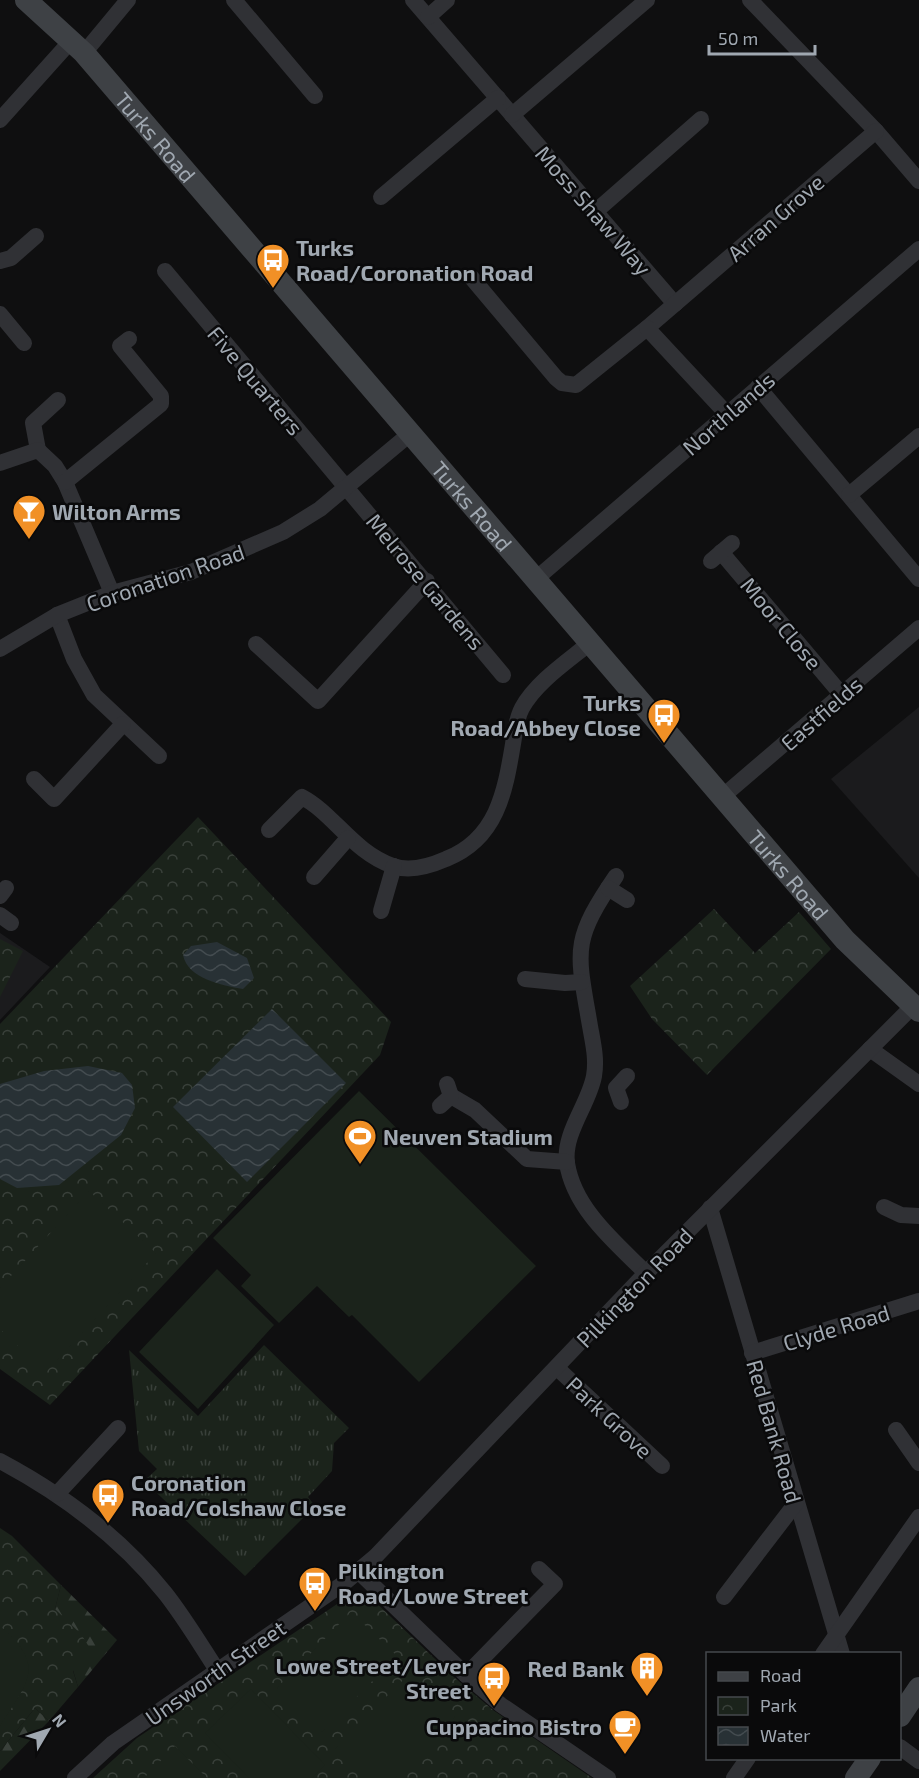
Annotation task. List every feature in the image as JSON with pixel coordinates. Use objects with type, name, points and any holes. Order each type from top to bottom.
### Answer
[{"type":"street","name":"Turks Road","points":[[26,0],[77,47],[537,578],[845,940],[916,1008]]},
{"type":"street","points":[[0,120],[128,0]]},
{"type":"street","points":[[234,0],[314,97]]},
{"type":"street","name":"Moss Shaw Way","points":[[413,0],[675,304]]},
{"type":"street","points":[[428,17],[447,0]]},
{"type":"street","points":[[512,115],[647,0]]},
{"type":"street","points":[[750,0],[876,130],[919,181]]},
{"type":"street","points":[[381,197],[498,98]]},
{"type":"street","points":[[595,212],[701,119]]},
{"type":"street","name":"Arran Grove","points":[[675,304],[876,130]]},
{"type":"street","points":[[0,261],[10,258],[36,236]]},
{"type":"street","name":"Northlands","points":[[537,578],[919,249]]},
{"type":"street","name":"Five Quarters","points":[[165,272],[348,488]]},
{"type":"street","points":[[471,277],[562,383],[576,385],[583,382],[675,304]]},
{"type":"street","points":[[0,314],[24,343]]},
{"type":"street","points":[[647,328],[727,414]]},
{"type":"street","points":[[65,482],[161,404],[161,396],[120,346],[129,339]]},
{"type":"street","points":[[758,387],[919,579]]},
{"type":"street","points":[[57,400],[33,423],[38,450],[55,466],[65,482],[112,593]]},
{"type":"street","name":"Coronation Road","points":[[0,649],[57,615],[112,593],[191,572],[248,549],[302,521],[348,488],[411,433]]},
{"type":"street","points":[[849,495],[919,436]]},
{"type":"street","points":[[0,463],[38,450]]},
{"type":"street","name":"Melrose Gardens","points":[[348,488],[503,675]]},
{"type":"street","name":"Moor Close","points":[[721,552],[843,694]]},
{"type":"street","points":[[256,644],[318,701],[427,581]]},
{"type":"street","points":[[57,615],[74,659],[94,695],[159,756]]},
{"type":"street","name":"Eastfields","points":[[722,797],[919,628]]},
{"type":"street","points":[[269,830],[302,797],[348,838],[370,854],[394,866],[419,868],[467,849],[479,839],[496,816],[503,800],[522,708],[536,690],[591,642]]},
{"type":"street","points":[[34,779],[54,799],[123,724]]},
{"type":"street","points":[[314,877],[348,838]]},
{"type":"street","points":[[381,911],[394,866]]},
{"type":"street","points":[[627,900],[612,882],[590,915],[583,931],[579,964],[595,1054],[593,1081],[572,1134],[567,1162],[577,1190],[590,1212],[646,1273]]},
{"type":"street","points":[[525,979],[549,987],[582,982]]},
{"type":"street","name":"Pilkington Road","points":[[358,1571],[417,1514],[710,1208],[870,1049],[916,1008]]},
{"type":"street","points":[[870,1049],[919,1084]]},
{"type":"street","points":[[593,1081],[621,1089]]},
{"type":"street","points":[[446,1095],[475,1110],[527,1159],[567,1162]]},
{"type":"street","points":[[884,1207],[901,1215],[919,1216]]},
{"type":"street","name":"Red Bank Road","points":[[710,1208],[842,1652]]},
{"type":"street","name":"Clyde Road","points":[[752,1353],[919,1301]]},
{"type":"street","name":"Park Grove","points":[[557,1368],[662,1466]]},
{"type":"street","points":[[57,1494],[118,1428]]},
{"type":"street","points":[[896,1430],[919,1462]]},
{"type":"street","points":[[0,1461],[57,1494],[92,1521],[164,1591],[217,1670]]},
{"type":"street","points":[[724,1597],[796,1503]]},
{"type":"street","points":[[824,1652],[913,1538],[919,1517]]},
{"type":"street","points":[[466,1676],[555,1584],[539,1569]]},
{"type":"street","points":[[358,1571],[466,1676],[501,1705],[608,1778]]},
{"type":"street","name":"Unsworth Street","points":[[75,1778],[114,1743],[358,1571]]},
{"type":"street","points":[[901,1715],[919,1689]]},
{"type":"street","points":[[901,1748],[919,1761]]},
{"type":"street","points":[[734,1778],[747,1760]]},
{"type":"street","points":[[856,1778],[869,1760]]},
{"type":"shaded area","points":[[919,707],[919,878],[831,779]]},
{"type":"shaded area","points":[[0,933],[50,967],[0,1020]]},
{"type":"green space","points":[[198,817],[391,1022],[380,1055],[50,1405],[0,1369],[0,1024]]},
{"type":"green space","points":[[714,909],[755,953],[799,912],[831,949],[707,1075],[652,1019],[630,986]]},
{"type":"green space","points":[[0,939],[23,951],[0,997]]},
{"type":"green space","name":"Neuven Stadium","points":[[359,1091],[536,1266],[419,1382],[352,1315],[349,1317],[317,1286],[279,1323],[241,1286],[251,1275],[213,1238]]},
{"type":"green space","points":[[89,1191],[156,1253],[46,1372],[0,1329],[0,1288]]},
{"type":"green space","points":[[217,1269],[274,1325],[198,1409],[139,1352]]},
{"type":"green space","points":[[264,1345],[349,1428],[334,1443],[332,1471],[308,1497],[315,1506],[245,1576],[144,1481],[157,1469],[139,1451],[129,1350],[198,1416]]},
{"type":"green space","points":[[0,1528],[12,1536],[61,1585],[55,1609],[81,1634],[91,1650],[73,1671],[78,1687],[49,1721],[35,1708],[0,1751]]},
{"type":"green space","points":[[61,1585],[117,1640],[78,1687],[55,1609]]},
{"type":"green space","points":[[355,1592],[369,1596],[455,1678],[493,1710],[592,1778],[93,1778],[137,1738]]},
{"type":"green space","points":[[351,1612],[397,1656],[322,1732],[277,1688]]},
{"type":"green space","points":[[0,1626],[24,1652],[28,1674],[25,1686],[0,1726]]},
{"type":"green space","points":[[410,1673],[455,1717],[395,1778],[365,1778],[335,1749]]},
{"type":"green space","points":[[251,1689],[325,1765],[312,1778],[249,1778],[205,1733]]},
{"type":"green space","points":[[35,1708],[49,1721],[0,1771],[0,1751]]},
{"type":"green space","points":[[175,1746],[207,1778],[144,1778]]},
{"type":"water","points":[[217,942],[247,958],[254,978],[243,989],[207,980],[186,963],[183,955],[191,946]]},
{"type":"water","points":[[272,1009],[346,1083],[247,1182],[173,1107]]},
{"type":"water","points":[[88,1066],[122,1073],[132,1085],[135,1108],[121,1135],[59,1185],[17,1188],[0,1179],[0,1084],[44,1071]]},
{"type":"place","name":"Turks Road/Coronation Road","points":[[273,289]]},
{"type":"place","name":"Wilton Arms","points":[[29,540]]},
{"type":"place","name":"Turks Road/Abbey Close","points":[[664,744]]},
{"type":"place","name":"Neuven Stadium","points":[[360,1165]]},
{"type":"place","name":"Coronation Road/Colshaw Close","points":[[108,1524]]},
{"type":"place","name":"Pilkington Road/Lowe Street","points":[[315,1612]]},
{"type":"place","name":"Red Bank","points":[[647,1697]]},
{"type":"place","name":"Lowe Street/Lever Street","points":[[494,1707]]},
{"type":"place","name":"Cuppacino Bistro","points":[[625,1755]]}]
